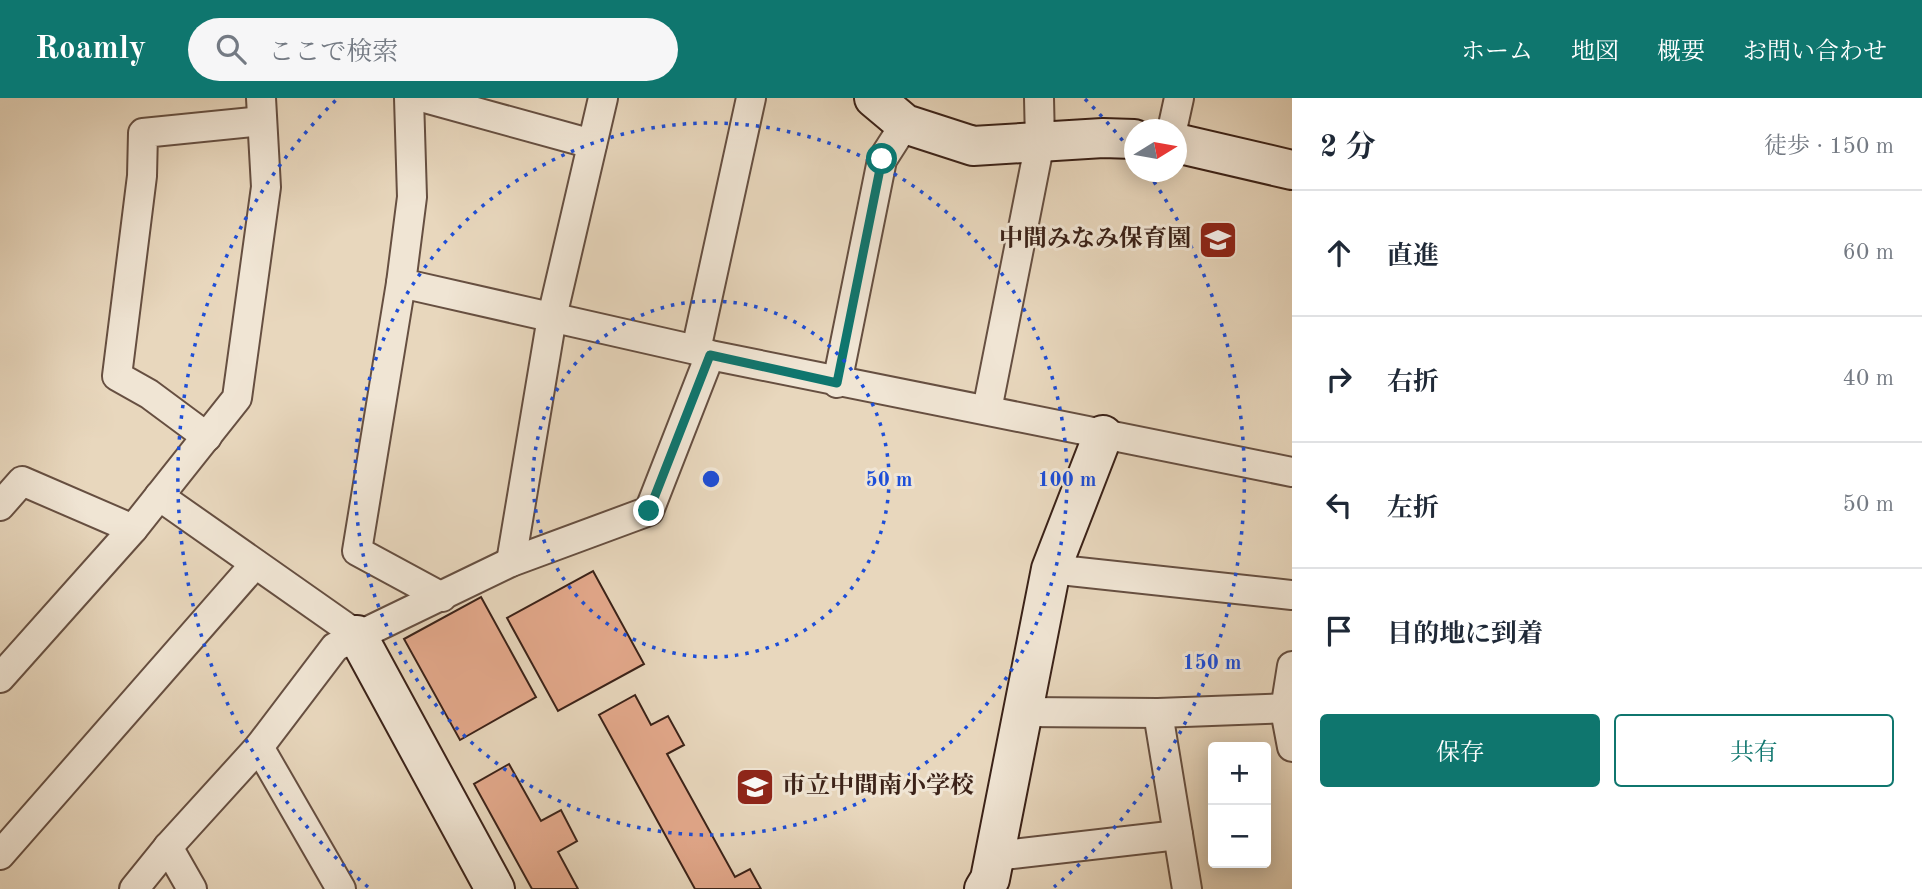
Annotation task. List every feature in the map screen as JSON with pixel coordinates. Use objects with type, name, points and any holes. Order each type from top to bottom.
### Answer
[{"type":"street","points":[[409,98],[412,197],[401,283],[357,551],[442,597]]},
{"type":"street","points":[[425,98],[592,144]]},
{"type":"street","points":[[511,562],[552,317],[603,98]]},
{"type":"street","points":[[134,889],[168,847],[259,747],[335,648],[511,562],[649,511],[703,352],[751,98]]},
{"type":"street","points":[[874,98],[905,124],[973,146],[1124,139]]},
{"type":"street","points":[[987,410],[1040,142],[1040,98]]},
{"type":"street","points":[[1174,119],[1179,98]]},
{"type":"street","points":[[0,678],[133,529],[207,437],[237,398],[266,187],[261,109],[143,133],[142,176],[117,376],[149,394],[207,437]]},
{"type":"street","points":[[837,383],[882,159],[905,124]]},
{"type":"street","points":[[1187,145],[1291,167]]},
{"type":"street","points":[[401,283],[837,383],[987,410],[1292,472]]},
{"type":"street","points":[[1103,435],[1051,569],[1024,712],[989,872],[1178,835]]},
{"type":"street","points":[[0,506],[22,481],[133,529]]},
{"type":"street","points":[[159,496],[357,635],[495,889]]},
{"type":"street","points":[[0,855],[255,564]]},
{"type":"street","points":[[1051,569],[1292,595]]},
{"type":"street","points":[[1292,666],[1289,709],[1292,747]]},
{"type":"street","points":[[1024,712],[1158,713],[1289,709]]},
{"type":"street","points":[[1158,713],[1187,889]]},
{"type":"street","points":[[259,747],[341,889]]},
{"type":"street","points":[[168,847],[192,889]]},
{"type":"building","points":[[593,571],[644,664],[558,711],[507,618]]},
{"type":"building","points":[[481,597],[536,697],[460,740],[404,639]]},
{"type":"building","points":[[635,695],[651,725],[668,716],[684,745],[667,754],[735,877],[750,869],[761,889],[695,889],[599,715]]},
{"type":"building","points":[[509,764],[541,821],[561,810],[577,841],[558,852],[578,889],[532,889],[474,784]]},
{"type":"place","name":"中間みなみ保育園","points":[[1218,240]]},
{"type":"place","name":"市立中間南小学校","points":[[755,787]]},
{"type":"route","points":[[649,511],[710,355],[837,383],[882,159]]}]
